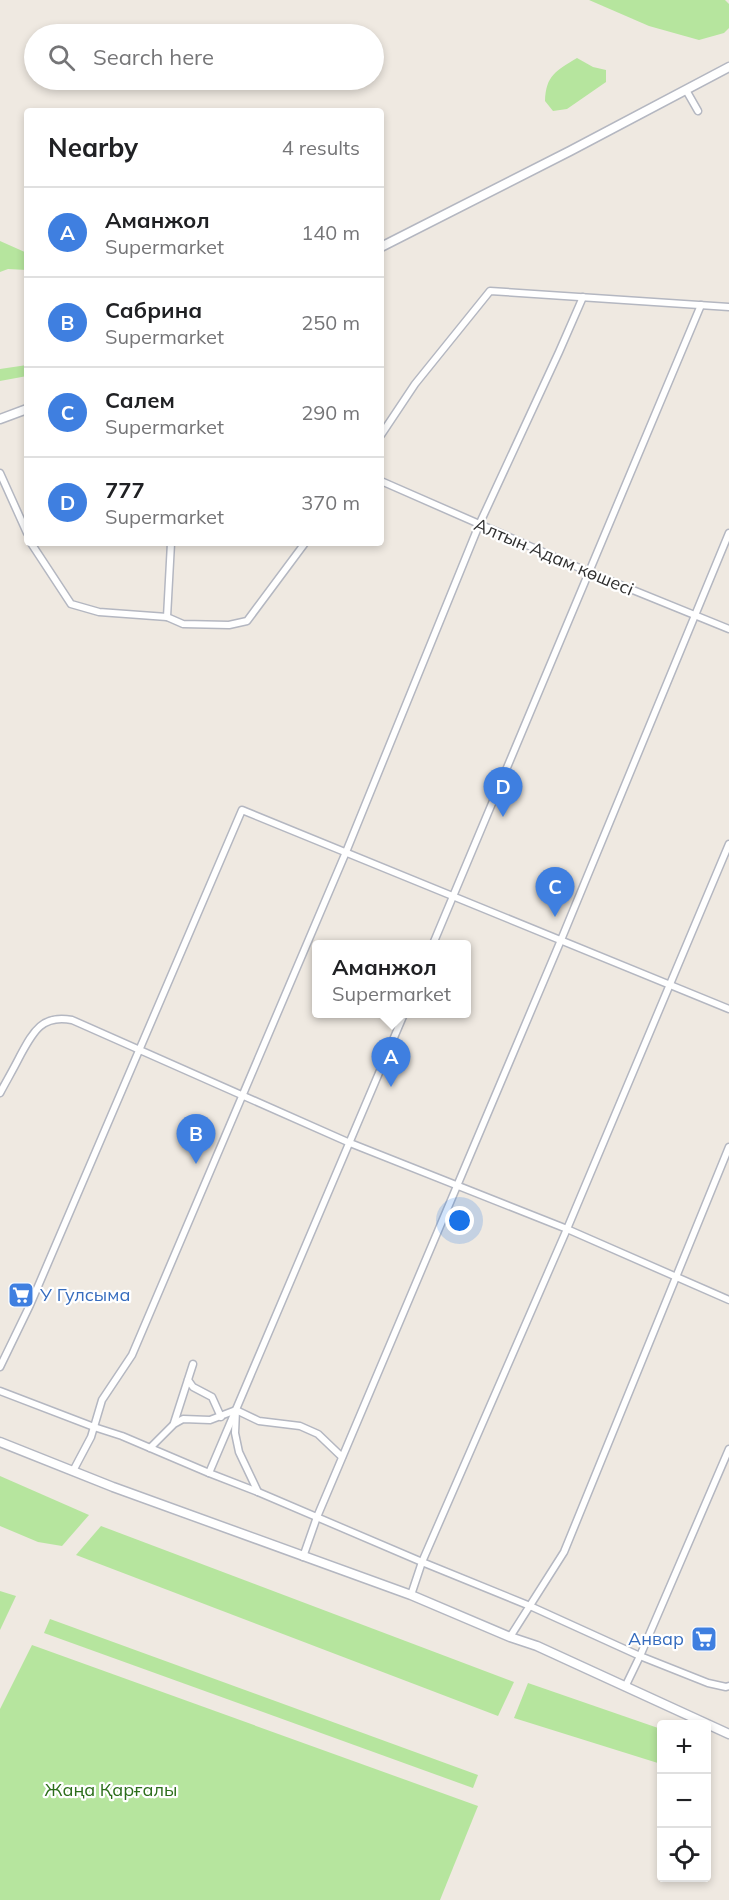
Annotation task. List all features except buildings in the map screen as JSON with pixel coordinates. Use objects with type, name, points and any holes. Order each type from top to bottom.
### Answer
[{"type":"main road","points":[[384,245],[729,67]]},
{"type":"main road","points":[[0,419],[24,410]]},
{"type":"main road","points":[[0,1442],[303,1557],[411,1595],[537,1646],[729,1734]]},
{"type":"street","points":[[686,90],[698,111]]},
{"type":"street","points":[[384,430],[415,384],[490,291],[729,307]]},
{"type":"street","points":[[73,1471],[94,1427],[102,1400],[132,1355],[346,852],[479,525],[583,297]]},
{"type":"street","points":[[435,940],[591,573],[701,305]]},
{"type":"street","points":[[0,472],[24,526]]},
{"type":"street","name":"Алтын Адам көшесі","points":[[384,482],[591,573],[729,629]]},
{"type":"street","points":[[303,1557],[317,1517],[561,940],[729,533]]},
{"type":"street","points":[[33,546],[71,604],[99,612],[167,617],[183,624],[230,625],[247,621],[303,546]]},
{"type":"street","points":[[167,617],[171,546]]},
{"type":"street","points":[[0,1367],[30,1305],[242,810],[729,1009]]},
{"type":"street","points":[[411,1595],[422,1562],[567,1229],[729,844]]},
{"type":"street","points":[[0,1093],[34,1031],[47,1021],[62,1018],[72,1020],[350,1143],[567,1229],[729,1300]]},
{"type":"street","points":[[209,1473],[402,1018]]},
{"type":"street","points":[[510,1636],[564,1552],[729,1147]]},
{"type":"street","points":[[174,1424],[193,1364]]},
{"type":"street","points":[[188,1380],[193,1387],[212,1397],[221,1417]]},
{"type":"street","points":[[0,1391],[122,1436],[258,1492],[530,1606],[640,1656],[708,1683],[729,1686]]},
{"type":"street","points":[[236,1410],[259,1421],[300,1426],[318,1434],[342,1457]]},
{"type":"street","points":[[150,1448],[174,1424],[183,1419],[210,1420],[236,1410]]},
{"type":"street","points":[[236,1410],[235,1433],[239,1452],[258,1492]]},
{"type":"street","points":[[626,1685],[729,1449]]},
{"type":"green space","points":[[589,0],[725,0],[729,4],[729,28],[724,33],[699,40],[649,26]]},
{"type":"green space","points":[[577,58],[593,67],[606,70],[606,82],[567,109],[553,111],[545,101],[547,85],[558,70]]},
{"type":"green space","points":[[0,241],[24,252],[24,270],[8,269],[0,272]]},
{"type":"green space","points":[[24,365],[24,377],[0,381],[0,369]]},
{"type":"green space","points":[[0,1476],[89,1515],[62,1546],[38,1542],[0,1526]]},
{"type":"green space","points":[[101,1526],[514,1682],[498,1716],[76,1555]]},
{"type":"green space","points":[[0,1591],[16,1596],[0,1630]]},
{"type":"green space","points":[[50,1619],[478,1775],[473,1788],[44,1633]]},
{"type":"green space","name":"Жаңа Қарғалы","points":[[32,1645],[478,1806],[440,1900],[0,1900],[0,1709]]},
{"type":"green space","points":[[528,1683],[657,1728],[657,1763],[514,1718]]},
{"type":"place","name":"777","points":[[503,817]]},
{"type":"place","name":"Салем","points":[[555,917]]},
{"type":"place","name":"Аманжол","points":[[391,1087]]},
{"type":"place","name":"Сабрина","points":[[196,1164]]},
{"type":"place","name":"У Гулсыма","points":[[21,1295]]},
{"type":"place","name":"Анвар","points":[[704,1639]]}]
